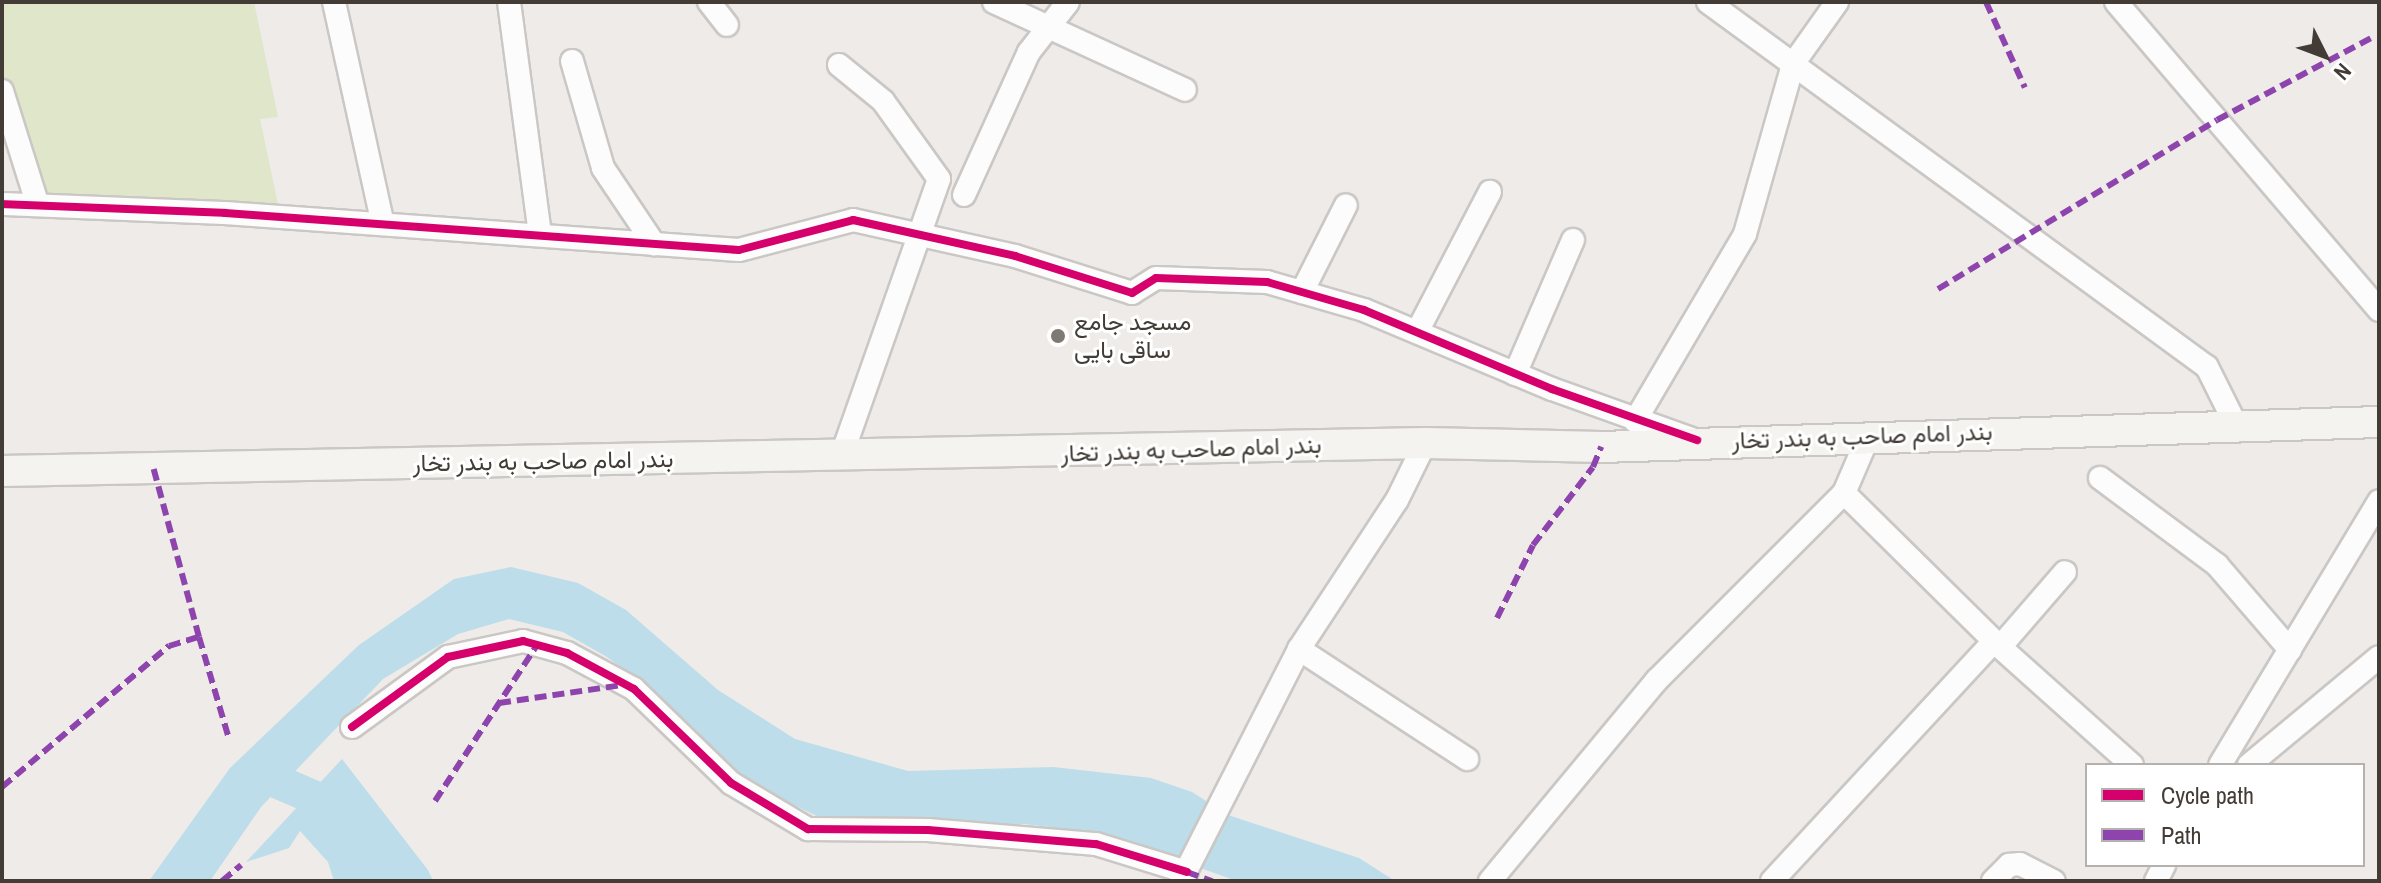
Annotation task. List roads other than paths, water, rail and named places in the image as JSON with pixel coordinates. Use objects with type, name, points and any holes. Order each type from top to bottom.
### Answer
[{"type":"main road","name":"بندر امام صاحب به بندر تخار","points":[[2,471],[841,457],[1425,443],[1601,447],[1697,440],[2379,422]]},
{"type":"street","points":[[334,2],[383,224]]},
{"type":"street","points":[[509,2],[540,235]]},
{"type":"street","points":[[709,2],[727,25]]},
{"type":"street","points":[[994,2],[1185,90]]},
{"type":"street","points":[[964,195],[986,137],[1047,26],[1068,2]]},
{"type":"street","points":[[1708,2],[2207,367],[2236,425]]},
{"type":"street","points":[[1635,421],[1745,234],[1793,64],[1837,2]]},
{"type":"street","points":[[2116,2],[2379,310]]},
{"type":"street","points":[[572,61],[603,168],[654,244]]},
{"type":"street","points":[[839,65],[883,101],[939,179],[915,234],[841,457]]},
{"type":"street","points":[[2,91],[37,203]]},
{"type":"street","points":[[1417,332],[1490,192]]},
{"type":"street","points":[[2,204],[37,203],[383,224],[739,250],[853,220],[1132,293],[1156,278],[1267,282],[1417,332],[1635,421],[1697,440]]},
{"type":"street","points":[[1302,292],[1346,205]]},
{"type":"street","points":[[1515,374],[1573,240]]},
{"type":"street","points":[[1490,881],[1657,680],[1844,493],[1869,435]]},
{"type":"street","points":[[352,727],[448,657],[523,641],[567,653],[634,689],[731,783],[808,829],[928,830],[1096,844],[1184,876],[1299,649],[1397,500],[1425,443]]},
{"type":"street","points":[[2100,478],[2217,565],[2290,650]]},
{"type":"street","points":[[1844,493],[1997,644],[2130,763]]},
{"type":"street","points":[[2221,763],[2379,501]]},
{"type":"street","points":[[1772,881],[2065,572]]},
{"type":"street","points":[[1299,649],[1467,759]]},
{"type":"street","points":[[2251,763],[2379,657]]},
{"type":"street","points":[[1993,881],[2009,865],[2020,864],[2054,881]]},
{"type":"water","points":[[511,567],[578,583],[626,610],[718,690],[795,739],[908,771],[1053,767],[1151,778],[1192,792],[1228,815],[1359,858],[1395,881],[1237,881],[1101,833],[1024,824],[831,823],[737,777],[653,691],[607,657],[563,632],[509,619],[458,634],[383,679],[261,807],[210,881],[149,881],[230,768],[359,645],[454,579]]},
{"type":"water","points":[[342,759],[428,870],[433,881],[334,881],[328,862],[300,831],[289,848],[246,862]]},
{"type":"waterway","points":[[255,772],[334,806],[391,881]]},
{"type":"place","name":"مسجد جامع ساقی بایی","points":[[1058,336]]}]
